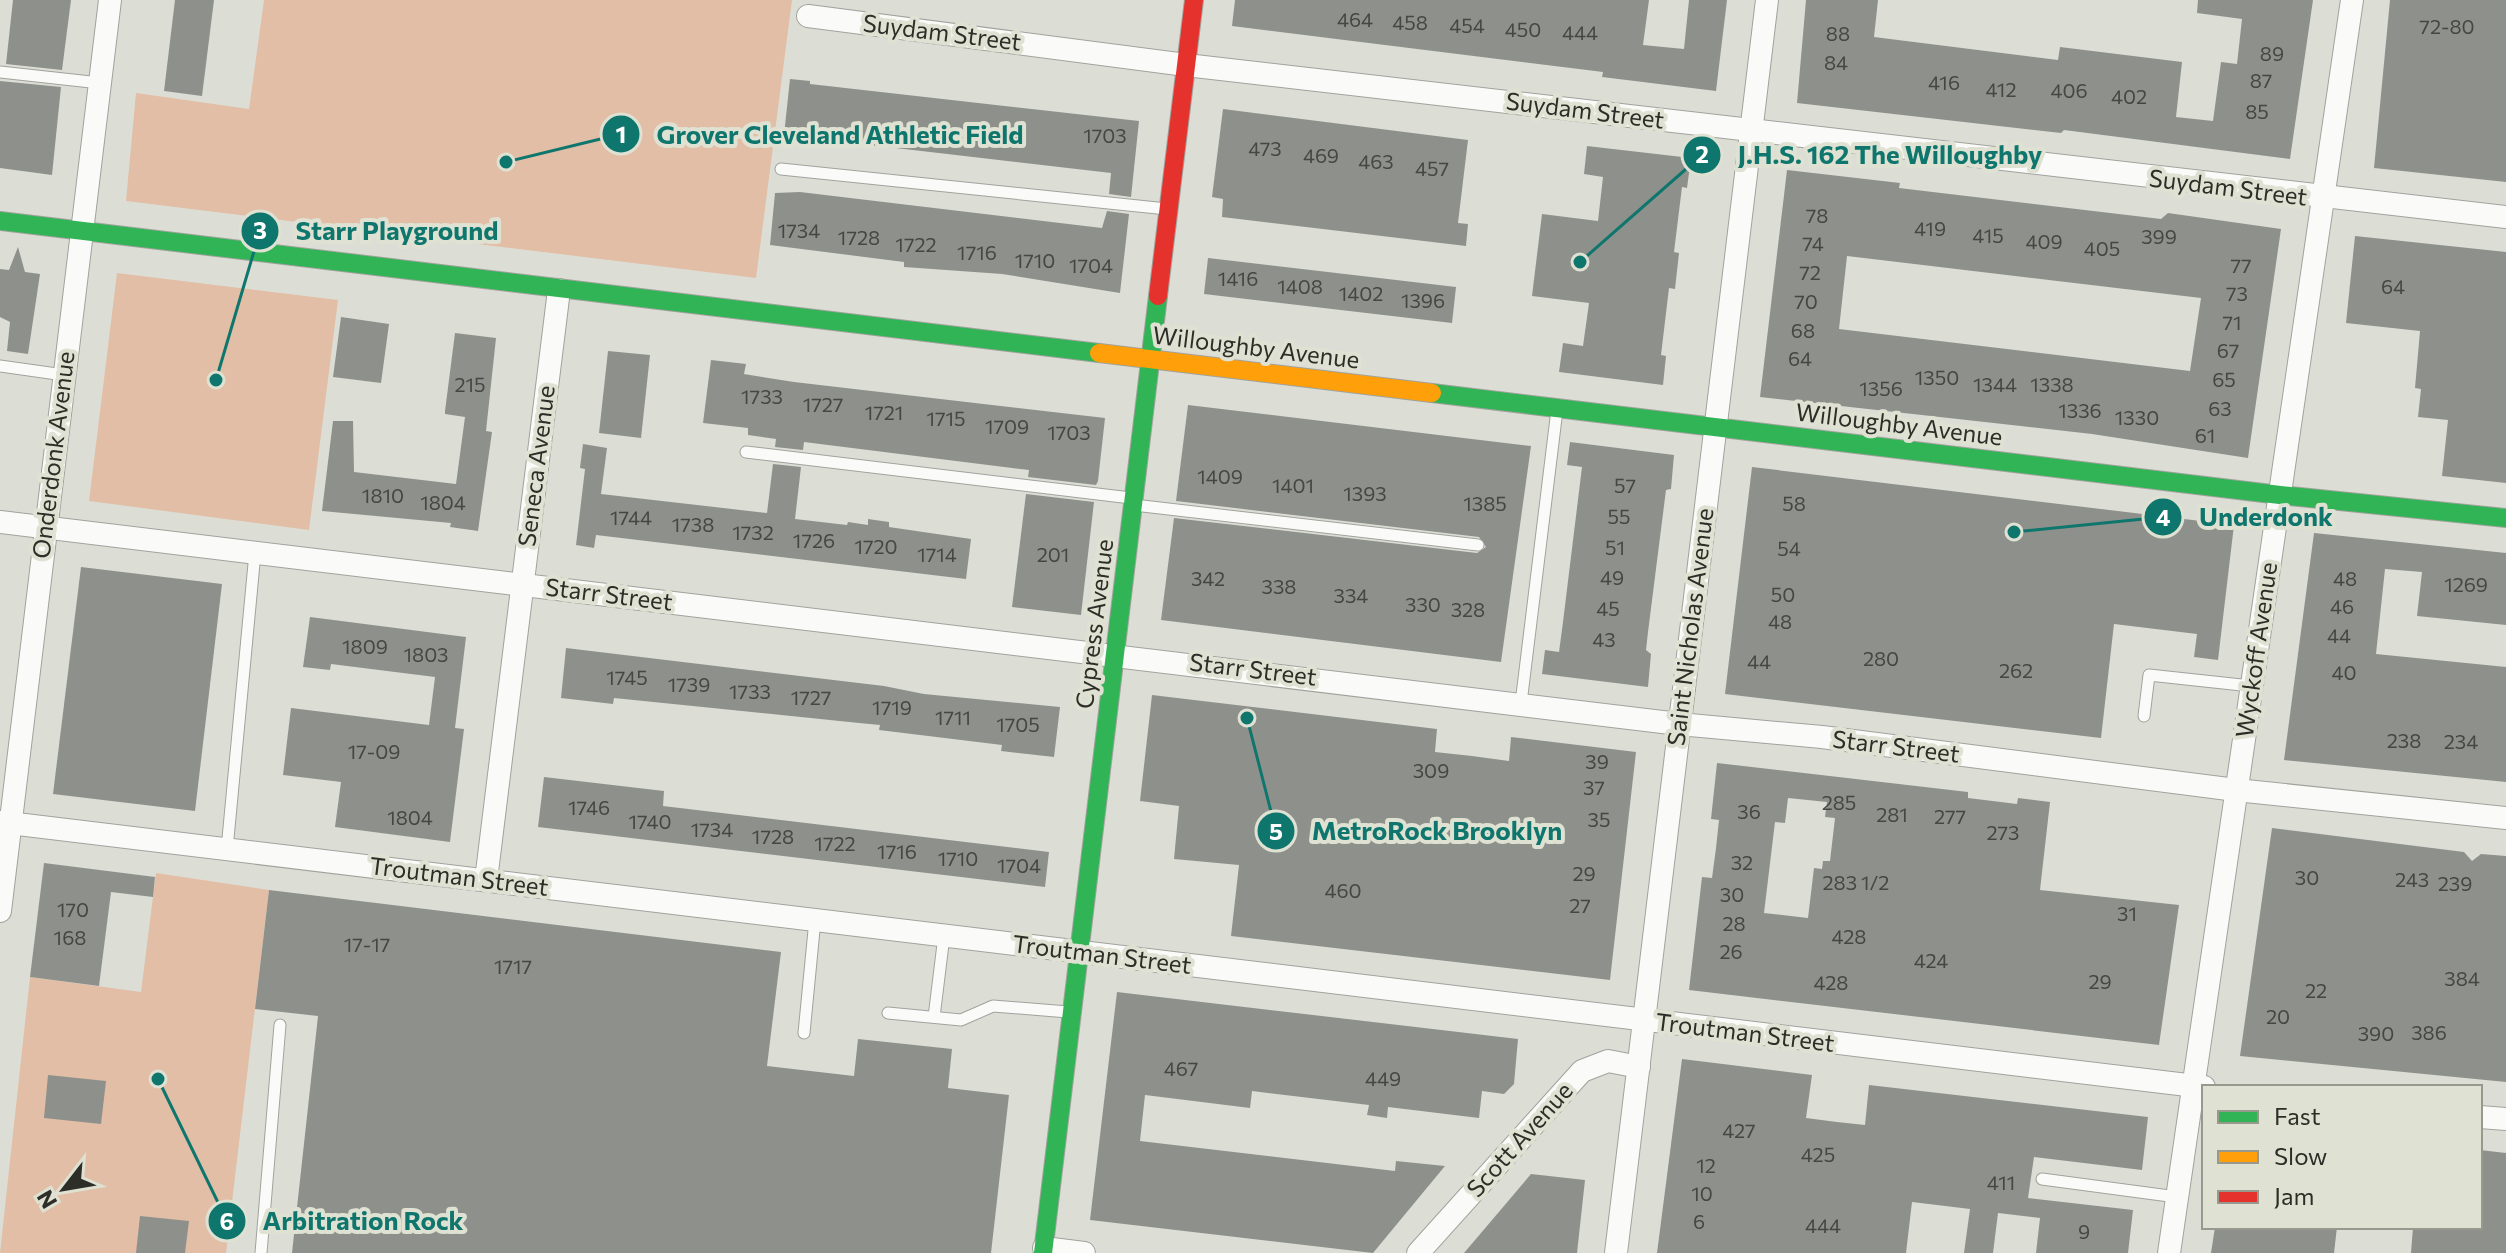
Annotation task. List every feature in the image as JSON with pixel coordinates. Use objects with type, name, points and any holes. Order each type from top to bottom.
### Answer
[{"type":"street","name":"Onderdonk Avenue","points":[[0,911],[5,823],[46,528],[110,0]]},
{"type":"street","name":"Cypress Avenue","points":[[1044,1251],[1194,0]]},
{"type":"street","name":"Saint Nicholas Avenue","points":[[1616,1253],[1767,0]]},
{"type":"street","name":"Wyckoff Avenue","points":[[2169,1253],[2198,1087],[2236,790],[2352,0]]},
{"type":"street","name":"Suydam Street","points":[[808,16],[1186,65],[2323,199],[2506,217]]},
{"type":"street","name":"Willoughby Avenue","points":[[0,221],[2280,495],[2506,518]]},
{"type":"street","name":"Seneca Avenue","points":[[486,880],[559,290]]},
{"type":"street","name":"Starr Street","points":[[0,522],[1679,724],[1822,737],[2236,790],[2506,818]]},
{"type":"street","name":"Troutman Street","points":[[5,823],[2198,1087]]},
{"type":"street","name":"Scott Avenue","points":[[1418,1253],[1582,1071],[1608,1061],[1639,1067]]},
{"type":"street","points":[[2482,1117],[2506,1119]]},
{"type":"street","points":[[1044,1251],[1084,1253]]},
{"type":"lane","points":[[0,72],[100,83]]},
{"type":"lane","points":[[781,169],[1169,209]]},
{"type":"lane","points":[[0,366],[64,375]]},
{"type":"lane","points":[[1521,703],[1557,409]]},
{"type":"lane","points":[[746,452],[1478,545]]},
{"type":"lane","points":[[227,849],[255,553]]},
{"type":"lane","points":[[2144,716],[2149,675],[2251,686]]},
{"type":"lane","points":[[804,1033],[815,920]]},
{"type":"lane","points":[[934,1017],[944,936]]},
{"type":"lane","points":[[888,1013],[961,1020],[993,1006],[1072,1013]]},
{"type":"lane","points":[[261,1253],[280,1025]]},
{"type":"lane","points":[[2042,1179],[2177,1197]]},
{"type":"shaded area","points":[[264,0],[792,0],[756,278],[126,201],[136,93],[249,109]]},
{"type":"shaded area","points":[[117,273],[338,300],[309,530],[89,501]]},
{"type":"shaded area","points":[[156,873],[269,890],[226,1253],[0,1253],[30,977],[141,992]]},
{"type":"building","points":[[13,0],[71,0],[62,70],[6,64]]},
{"type":"building","points":[[175,0],[214,0],[202,96],[164,91]]},
{"type":"building","points":[[1235,0],[1649,0],[1643,45],[1684,49],[1689,0],[1727,0],[1716,91],[1602,77],[1603,72],[1232,26]]},
{"type":"building","points":[[1806,0],[1878,0],[1874,37],[2058,60],[2060,47],[2182,62],[2176,117],[2213,121],[2221,62],[2237,64],[2242,19],[2197,13],[2198,0],[2313,0],[2290,159],[2064,130],[2061,133],[1797,103]]},
{"type":"building","points":[[2390,0],[2506,0],[2506,182],[2374,168]]},
{"type":"building","points":[[790,79],[810,81],[810,84],[1139,121],[1131,197],[1109,194],[1111,173],[784,135]]},
{"type":"building","points":[[0,81],[61,87],[52,175],[0,168]]},
{"type":"building","points":[[1223,109],[1468,140],[1458,223],[1468,224],[1466,246],[1222,217],[1223,199],[1212,197]]},
{"type":"building","points":[[1587,146],[1691,158],[1687,188],[1682,187],[1674,252],[1679,253],[1675,289],[1669,288],[1661,355],[1666,356],[1663,385],[1559,372],[1563,343],[1583,346],[1589,303],[1532,296],[1542,214],[1598,221],[1603,177],[1584,174]]},
{"type":"building","points":[[1787,170],[1900,183],[1899,188],[2161,219],[2168,213],[2281,229],[2248,458],[2092,434],[1760,397]],"holes":[[[1847,256],[2201,298],[2190,371],[1839,329]]]},
{"type":"building","points":[[800,192],[1102,228],[1107,211],[1129,214],[1120,293],[1002,274],[904,267],[904,262],[770,245],[775,193]]},
{"type":"building","points":[[2355,236],[2506,252],[2506,483],[2442,476],[2448,420],[2418,417],[2421,389],[2415,388],[2420,331],[2346,323]]},
{"type":"building","points":[[18,247],[25,272],[40,274],[28,354],[7,351],[10,322],[0,317],[0,269],[9,270]]},
{"type":"building","points":[[1208,258],[1456,287],[1452,323],[1204,294]]},
{"type":"building","points":[[341,317],[389,324],[381,383],[333,377]]},
{"type":"building","points":[[455,333],[496,338],[486,431],[492,432],[478,531],[450,527],[451,523],[322,511],[333,421],[353,421],[354,472],[456,484],[465,417],[445,414]]},
{"type":"building","points":[[608,351],[650,355],[641,438],[599,433]]},
{"type":"building","points":[[711,360],[746,364],[744,374],[794,382],[1105,418],[1098,481],[1096,485],[1028,477],[1029,470],[804,442],[803,450],[775,447],[776,439],[748,435],[748,428],[703,423]]},
{"type":"building","points":[[1188,405],[1531,446],[1501,662],[1161,620],[1174,518],[1477,553],[1486,547],[1479,537],[1176,501]]},
{"type":"building","points":[[1570,442],[1674,455],[1671,489],[1666,490],[1648,632],[1646,650],[1651,654],[1648,687],[1542,674],[1545,650],[1559,652],[1582,467],[1567,465]]},
{"type":"building","points":[[583,444],[607,448],[601,494],[767,513],[773,464],[801,467],[795,519],[868,525],[868,519],[889,522],[889,527],[971,539],[966,579],[596,535],[594,548],[576,545],[585,469],[580,468]]},
{"type":"building","points":[[1752,467],[2234,525],[2218,660],[2194,657],[2197,634],[2114,624],[2101,738],[1725,694]]},
{"type":"building","points":[[1026,494],[1094,502],[1081,615],[1012,607]]},
{"type":"building","points":[[2314,533],[2506,553],[2506,625],[2417,616],[2422,572],[2385,569],[2376,654],[2506,667],[2506,782],[2284,760]]},
{"type":"building","points":[[81,567],[222,584],[195,811],[53,794]]},
{"type":"building","points":[[310,617],[466,637],[455,728],[464,729],[450,842],[335,827],[341,782],[283,775],[291,708],[429,725],[435,677],[331,664],[330,670],[303,667]]},
{"type":"building","points":[[566,648],[884,686],[924,694],[1060,707],[1054,757],[1001,751],[1002,745],[879,730],[880,725],[614,698],[613,704],[561,698]]},
{"type":"building","points":[[1152,695],[1437,729],[1435,752],[1509,761],[1511,737],[1636,752],[1610,980],[1231,936],[1239,865],[1174,859],[1179,806],[1140,801]]},
{"type":"building","points":[[1717,763],[1968,792],[1968,798],[2017,804],[2018,798],[2050,802],[2040,890],[2179,905],[2159,1045],[1689,990],[1702,877],[1712,878],[1716,848],[1719,820],[1711,819]],"holes":[[[1788,798],[1827,802],[1825,817],[1835,818],[1830,861],[1823,861],[1822,869],[1814,868],[1808,918],[1764,913],[1775,822],[1785,823]]]},
{"type":"building","points":[[544,777],[664,791],[663,806],[1049,852],[1045,887],[538,827]]},
{"type":"building","points":[[2272,828],[2464,852],[2472,861],[2481,854],[2506,856],[2506,1082],[2240,1056]]},
{"type":"building","points":[[44,863],[155,877],[153,897],[111,892],[99,986],[30,977]]},
{"type":"building","points":[[269,890],[781,952],[767,1066],[854,1076],[858,1039],[952,1049],[948,1088],[1009,1095],[991,1253],[292,1253],[318,1016],[255,1009]]},
{"type":"building","points":[[1117,992],[1518,1039],[1514,1084],[1504,1094],[1482,1091],[1479,1118],[1388,1107],[1387,1118],[1367,1115],[1369,1105],[1252,1091],[1250,1108],[1145,1095],[1140,1141],[1395,1171],[1396,1161],[1445,1166],[1373,1253],[1090,1220]]},
{"type":"building","points":[[1682,1059],[1812,1075],[1806,1118],[1837,1122],[1865,1125],[1869,1085],[2148,1117],[2142,1170],[2034,1157],[2028,1198],[2133,1210],[2128,1253],[2036,1253],[2040,1218],[1998,1213],[1993,1253],[1964,1253],[1970,1209],[1912,1202],[1906,1253],[1657,1253]]},
{"type":"building","points":[[48,1075],[106,1081],[101,1124],[44,1118]]},
{"type":"building","points":[[2482,1150],[2506,1153],[2506,1253],[2411,1253],[2413,1229],[2482,1229]]},
{"type":"building","points":[[1531,1174],[1585,1180],[1577,1253],[1464,1253]]},
{"type":"building","points":[[140,1216],[189,1221],[185,1253],[136,1253]]},
{"type":"building","points":[[2215,1229],[2337,1229],[2334,1253],[2211,1253]]},
{"type":"traffic: fast","points":[[0,221],[1099,353]]},
{"type":"traffic: fast","points":[[1043,1253],[1158,296]]},
{"type":"traffic: fast","points":[[1432,393],[2280,495],[2506,518]]},
{"type":"traffic: slow","points":[[1099,353],[1432,393]]},
{"type":"traffic: jam","points":[[1158,296],[1194,0]]},
{"type":"place","name":"Grover Cleveland Athletic Field","points":[[506,162]]},
{"type":"place","name":"J.H.S. 162 The Willoughby","points":[[1580,262]]},
{"type":"place","name":"Starr Playground","points":[[216,380]]},
{"type":"place","name":"Underdonk","points":[[2014,532]]},
{"type":"place","name":"MetroRock Brooklyn","points":[[1247,718]]},
{"type":"place","name":"Arbitration Rock","points":[[158,1079]]}]
